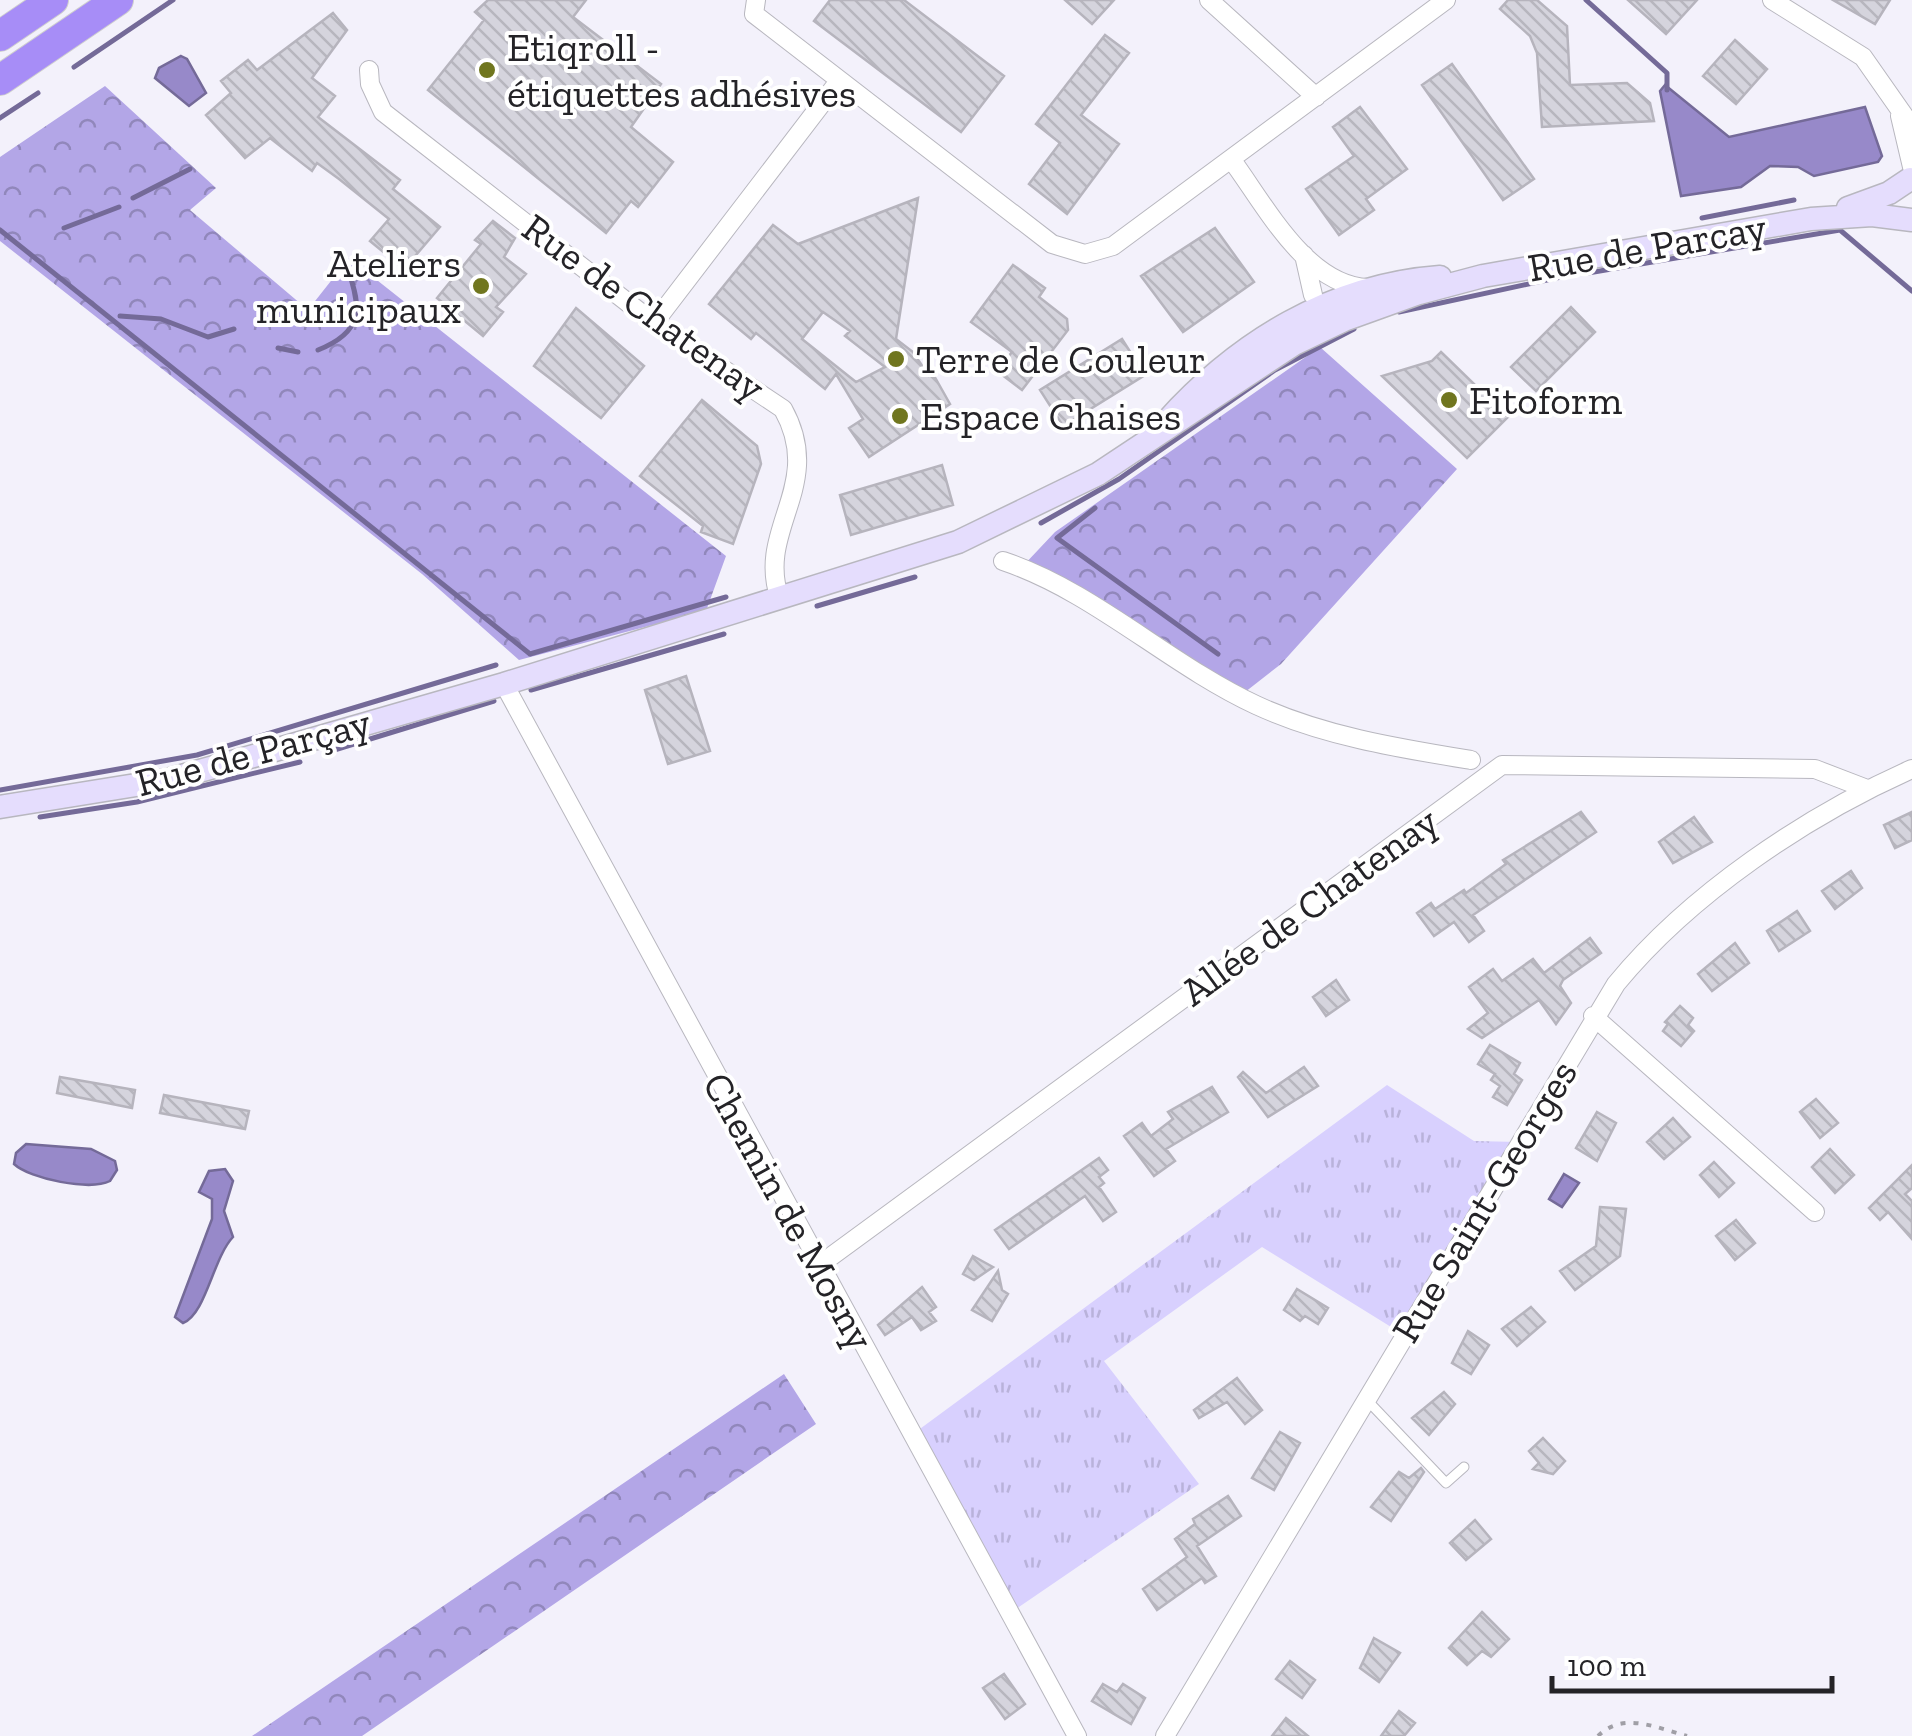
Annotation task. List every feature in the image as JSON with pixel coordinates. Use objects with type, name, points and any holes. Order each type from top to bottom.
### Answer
[{"type":"highway","points":[[0,36],[53,0]]},
{"type":"highway","points":[[0,80],[118,0]]},
{"type":"street","points":[[1208,0],[1316,97]]},
{"type":"street","points":[[755,7],[839,81],[1052,244],[1075,253],[1113,246],[1446,0]]},
{"type":"street","points":[[1772,0],[1864,57],[1912,128]]},
{"type":"street","name":"Rue de Chatenay","points":[[370,70],[370,84],[384,112],[654,323],[775,400],[794,428],[800,466],[771,570],[780,598]]},
{"type":"street","points":[[654,323],[839,81]]},
{"type":"street","points":[[1892,97],[1911,174],[1908,199],[1912,210]]},
{"type":"street","points":[[1231,159],[1304,255],[1325,304]]},
{"type":"street","name":"Rue de Parcay","points":[[1138,448],[1294,344],[1362,313],[1483,276],[1811,218],[1869,202],[1911,174]]},
{"type":"street","name":"Rue de Parcay","points":[[1811,218],[1872,214],[1912,220]]},
{"type":"street","points":[[1304,255],[1328,274],[1353,286],[1371,288]]},
{"type":"street","points":[[1232,386],[1325,304],[1328,274]]},
{"type":"street","name":"Rue de Parcay","points":[[1138,448],[1218,369],[1325,304],[1411,279],[1483,276]]},
{"type":"street","points":[[1325,304],[1362,313]]},
{"type":"street","name":"Rue de Parçay","points":[[0,807],[167,780],[504,684],[958,542],[1048,500],[1138,448]]},
{"type":"street","points":[[1002,561],[1144,634],[1256,705],[1324,730],[1502,765],[1814,770],[1868,789]]},
{"type":"street","name":"Chemin de Mosny","points":[[504,684],[1077,1736]]},
{"type":"street","name":"Allée de Chatenay","points":[[818,1266],[1502,765]]},
{"type":"street","name":"Rue Saint-Georges","points":[[1165,1736],[1593,1016],[1640,956],[1681,918],[1810,822],[1912,769]]},
{"type":"street","points":[[1593,1016],[1814,1212]]},
{"type":"lane","points":[[1366,1399],[1446,1483],[1464,1467]]},
{"type":"path","points":[[1598,1736],[1615,1722],[1628,1721],[1687,1736]]},
{"type":"green space","points":[[105,86],[216,188],[190,210],[308,310],[349,258],[726,556],[706,611],[519,660],[422,574],[0,241],[0,157]]},
{"type":"green space","points":[[1320,347],[1457,469],[1281,664],[1240,696],[1022,567],[1055,532]]},
{"type":"green space","points":[[1387,1085],[1474,1141],[1519,1142],[1404,1335],[1262,1247],[1104,1361],[1199,1484],[1010,1613],[913,1434]]},
{"type":"green space","points":[[784,1374],[816,1424],[362,1736],[252,1736]]},
{"type":"shaded area","points":[[181,56],[187,59],[206,93],[189,106],[155,78],[159,68]]},
{"type":"shaded area","points":[[1665,85],[1729,137],[1865,107],[1882,156],[1878,162],[1814,176],[1798,167],[1770,166],[1741,187],[1681,196],[1660,91]]},
{"type":"shaded area","points":[[26,1144],[91,1149],[115,1161],[117,1170],[110,1181],[101,1184],[46,1179],[14,1164],[16,1153]]},
{"type":"shaded area","points":[[225,1169],[233,1181],[224,1211],[233,1237],[198,1309],[183,1323],[175,1317],[212,1219],[212,1199],[199,1192],[209,1171]]},
{"type":"shaded area","points":[[1564,1174],[1579,1183],[1562,1207],[1549,1199]]},
{"type":"building","points":[[488,0],[586,0],[573,17],[661,84],[631,127],[673,162],[638,207],[631,201],[606,233],[428,90],[484,20],[475,12]]},
{"type":"building","points":[[830,0],[904,0],[1004,76],[961,132],[814,21]]},
{"type":"building","points":[[1065,0],[1114,0],[1092,24]]},
{"type":"building","points":[[1508,0],[1537,0],[1567,26],[1570,85],[1627,83],[1650,103],[1654,121],[1542,127],[1537,53],[1530,36],[1500,9]]},
{"type":"building","points":[[1628,0],[1697,0],[1666,34]]},
{"type":"building","points":[[1833,0],[1890,0],[1875,24]]},
{"type":"building","points":[[333,13],[347,30],[312,78],[335,96],[318,117],[400,180],[393,189],[440,227],[404,269],[370,241],[389,219],[339,179],[317,163],[312,171],[270,138],[245,158],[206,115],[231,93],[221,81],[248,60],[257,70]]},
{"type":"building","points":[[1105,35],[1129,53],[1081,115],[1119,144],[1067,214],[1029,184],[1060,143],[1036,124]]},
{"type":"building","points":[[1735,40],[1767,69],[1736,104],[1703,76]]},
{"type":"building","points":[[1452,64],[1534,179],[1503,200],[1422,85]]},
{"type":"building","points":[[1360,107],[1407,169],[1366,199],[1374,210],[1339,235],[1306,189],[1354,156],[1333,127]]},
{"type":"building","points":[[918,198],[896,339],[913,352],[929,376],[933,374],[950,404],[869,457],[849,428],[863,419],[836,374],[825,389],[756,333],[751,339],[709,304],[773,225],[798,244]],"holes":[[[823,312],[850,331],[845,336],[885,367],[856,382],[802,339]]]},
{"type":"building","name":"Ateliers municipaux","points":[[493,221],[515,238],[504,257],[526,274],[496,307],[503,312],[483,336],[437,298],[481,244],[475,240]]},
{"type":"building","points":[[1215,228],[1254,282],[1183,332],[1141,276]]},
{"type":"building","points":[[1013,265],[1045,288],[1039,297],[1067,319],[1068,330],[1022,390],[997,371],[1012,352],[971,322]]},
{"type":"building","points":[[1571,307],[1595,332],[1536,391],[1511,367]]},
{"type":"building","points":[[576,308],[644,366],[601,418],[534,366]]},
{"type":"building","points":[[1122,339],[1145,375],[1063,426],[1040,390]]},
{"type":"building","name":"Fitoform","points":[[1441,352],[1508,417],[1467,458],[1382,376],[1432,361]]},
{"type":"building","points":[[702,400],[757,446],[761,464],[733,544],[701,532],[703,526],[640,476]]},
{"type":"building","points":[[942,465],[953,505],[851,535],[840,495]]},
{"type":"building","points":[[686,676],[710,751],[668,764],[645,690]]},
{"type":"building","points":[[1581,812],[1596,832],[1473,915],[1484,931],[1469,942],[1454,922],[1434,936],[1417,913],[1431,903],[1435,909],[1464,890],[1466,893],[1506,864],[1503,860]]},
{"type":"building","points":[[1912,812],[1912,840],[1895,848],[1884,825]]},
{"type":"building","points":[[1694,817],[1712,842],[1673,863],[1659,842]]},
{"type":"building","points":[[1851,871],[1862,888],[1835,909],[1822,891]]},
{"type":"building","points":[[1797,911],[1810,931],[1779,951],[1767,931]]},
{"type":"building","points":[[1590,938],[1601,953],[1563,980],[1560,986],[1571,1003],[1556,1024],[1539,1000],[1482,1038],[1468,1029],[1488,1013],[1469,987],[1493,969],[1502,981],[1533,959],[1544,973]]},
{"type":"building","points":[[1735,943],[1749,963],[1712,991],[1698,974]]},
{"type":"building","points":[[1336,980],[1349,1000],[1326,1016],[1313,997]]},
{"type":"building","points":[[1680,1006],[1693,1018],[1688,1025],[1694,1031],[1681,1046],[1663,1031],[1668,1024],[1665,1022]]},
{"type":"building","points":[[1490,1045],[1520,1063],[1514,1074],[1522,1080],[1507,1105],[1493,1097],[1500,1086],[1491,1080],[1495,1074],[1478,1064]]},
{"type":"building","points":[[1304,1067],[1318,1086],[1268,1117],[1238,1077],[1243,1072],[1266,1093]]},
{"type":"building","points":[[60,1077],[135,1090],[132,1108],[57,1093]]},
{"type":"building","points":[[1212,1087],[1228,1112],[1166,1149],[1175,1161],[1154,1176],[1124,1136],[1142,1123],[1151,1136],[1173,1119],[1168,1112]]},
{"type":"building","points":[[164,1095],[249,1111],[245,1129],[160,1113]]},
{"type":"building","points":[[1816,1099],[1838,1123],[1820,1138],[1800,1112]]},
{"type":"building","points":[[1597,1112],[1616,1123],[1597,1161],[1576,1148]]},
{"type":"building","points":[[1673,1118],[1690,1137],[1664,1159],[1647,1142]]},
{"type":"building","points":[[1830,1149],[1854,1175],[1835,1193],[1812,1167]]},
{"type":"building","points":[[1099,1158],[1108,1170],[1099,1177],[1104,1183],[1099,1187],[1116,1212],[1103,1221],[1085,1196],[1009,1249],[995,1230]]},
{"type":"building","points":[[1714,1162],[1734,1183],[1719,1197],[1700,1175]]},
{"type":"building","points":[[1912,1165],[1912,1188],[1905,1194],[1912,1201],[1912,1239],[1888,1212],[1880,1220],[1869,1208]]},
{"type":"building","points":[[1600,1207],[1626,1209],[1620,1256],[1575,1290],[1560,1271],[1596,1246]]},
{"type":"building","points":[[1736,1220],[1755,1243],[1735,1260],[1716,1236]]},
{"type":"building","points":[[973,1256],[993,1267],[974,1280],[963,1274]]},
{"type":"building","points":[[998,1271],[1002,1290],[1008,1294],[992,1321],[972,1310]]},
{"type":"building","points":[[922,1287],[936,1307],[929,1312],[936,1321],[921,1330],[912,1317],[885,1335],[878,1325]]},
{"type":"building","points":[[1297,1289],[1328,1308],[1318,1324],[1305,1316],[1300,1321],[1284,1310]]},
{"type":"building","points":[[1531,1307],[1545,1322],[1517,1346],[1502,1329]]},
{"type":"building","points":[[1468,1331],[1489,1345],[1471,1374],[1452,1363]]},
{"type":"building","points":[[1237,1378],[1262,1410],[1245,1424],[1227,1402],[1199,1418],[1194,1410]]},
{"type":"building","points":[[1444,1392],[1455,1404],[1429,1435],[1412,1418]]},
{"type":"building","points":[[1280,1432],[1300,1443],[1274,1490],[1252,1478]]},
{"type":"building","points":[[1543,1438],[1565,1461],[1553,1474],[1533,1469],[1539,1463],[1529,1451]]},
{"type":"building","points":[[1421,1468],[1424,1472],[1391,1521],[1371,1507],[1399,1472],[1409,1478]]},
{"type":"building","points":[[1228,1496],[1241,1516],[1197,1546],[1216,1576],[1205,1583],[1202,1578],[1157,1610],[1143,1589],[1187,1557],[1175,1539],[1195,1524],[1193,1519]]},
{"type":"building","points":[[1475,1520],[1491,1539],[1466,1560],[1450,1543]]},
{"type":"building","points":[[1482,1612],[1509,1639],[1491,1657],[1482,1651],[1467,1665],[1449,1648]]},
{"type":"building","points":[[1374,1638],[1400,1653],[1379,1682],[1360,1668]]},
{"type":"building","points":[[1290,1661],[1315,1680],[1302,1698],[1276,1679]]},
{"type":"building","points":[[1004,1674],[1025,1704],[1005,1719],[983,1688]]},
{"type":"building","points":[[1103,1684],[1117,1692],[1123,1684],[1145,1698],[1131,1724],[1092,1701]]},
{"type":"building","points":[[1399,1711],[1415,1723],[1404,1736],[1381,1736]]},
{"type":"building","points":[[1286,1718],[1308,1736],[1272,1736]]},
{"type":"waterway","points":[[74,67],[173,0]]},
{"type":"waterway","points":[[1586,0],[1667,73],[1667,90]]},
{"type":"waterway","points":[[0,118],[38,93]]},
{"type":"waterway","points":[[133,198],[190,169]]},
{"type":"waterway","points":[[1702,218],[1794,200]]},
{"type":"waterway","points":[[64,228],[119,207]]},
{"type":"waterway","points":[[0,230],[530,654]]},
{"type":"waterway","points":[[1588,273],[1840,230],[1912,291]]},
{"type":"waterway","points":[[318,350],[344,335],[355,318],[356,296],[348,270]]},
{"type":"waterway","points":[[1399,312],[1561,277]]},
{"type":"waterway","points":[[120,316],[161,319],[208,337],[234,329]]},
{"type":"waterway","points":[[1041,523],[1119,479],[1275,370],[1354,329]]},
{"type":"waterway","points":[[278,348],[298,352]]},
{"type":"waterway","points":[[1095,508],[1057,538],[1218,654]]},
{"type":"waterway","points":[[817,606],[915,577]]},
{"type":"waterway","points":[[530,654],[726,597]]},
{"type":"waterway","points":[[531,690],[724,634]]},
{"type":"waterway","points":[[0,790],[197,755],[496,665]]},
{"type":"waterway","points":[[331,751],[494,701]]},
{"type":"waterway","points":[[40,817],[137,802],[300,762]]},
{"type":"place","name":"Etiqroll - étiquettes adhésives","points":[[487,70]]},
{"type":"place","name":"Ateliers municipaux","points":[[481,286]]},
{"type":"place","name":"Terre de Couleur","points":[[896,359]]},
{"type":"place","name":"Fitoform","points":[[1449,400]]},
{"type":"place","name":"Espace Chaises","points":[[900,416]]}]
